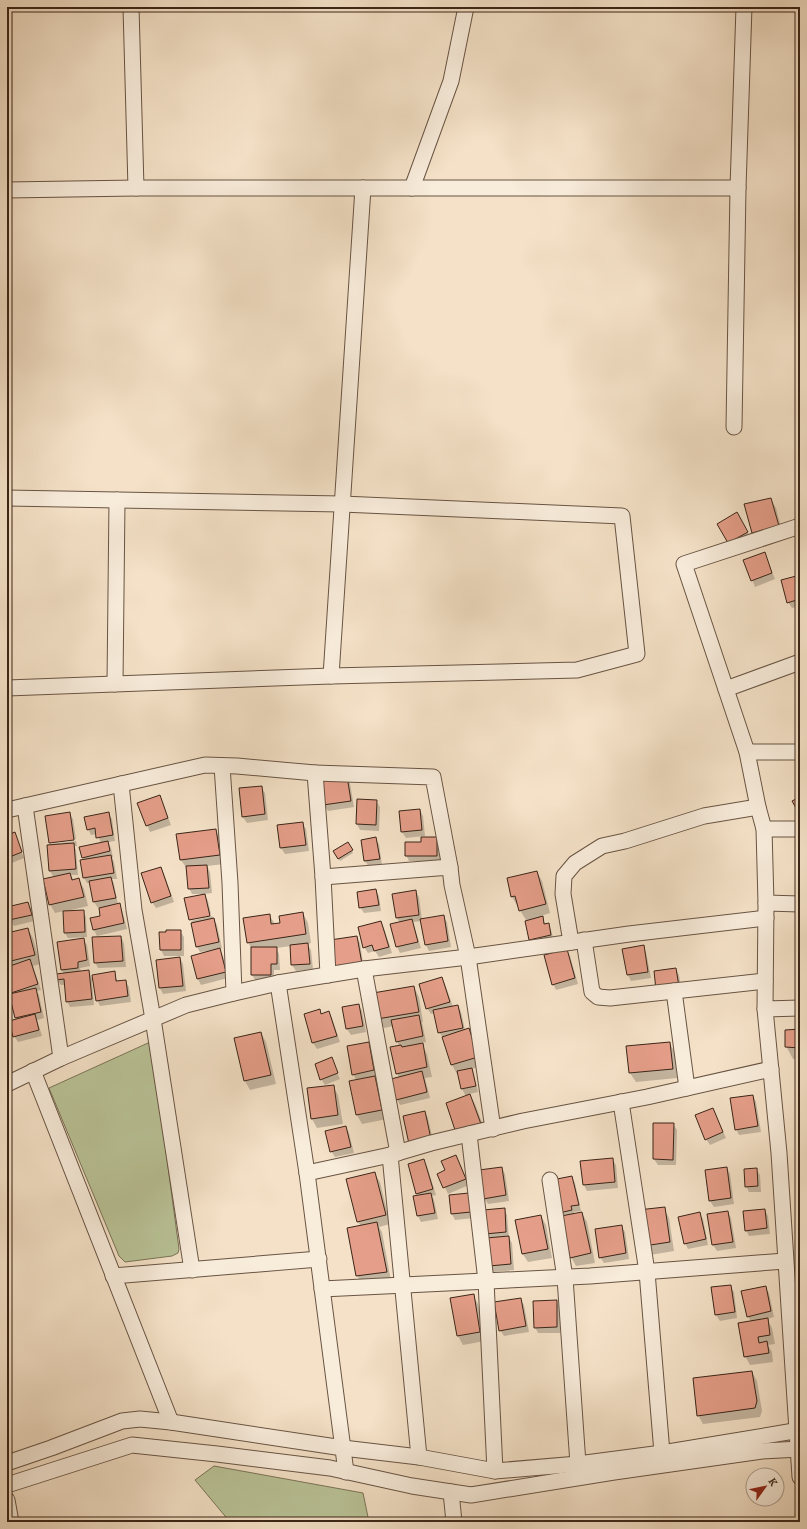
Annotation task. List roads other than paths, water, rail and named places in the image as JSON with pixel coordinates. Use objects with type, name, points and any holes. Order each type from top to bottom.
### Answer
[{"type":"street","points":[[131,7],[136,188]]},
{"type":"street","points":[[412,188],[451,81],[466,7]]},
{"type":"street","points":[[734,427],[738,188],[744,7]]},
{"type":"street","points":[[7,190],[136,188],[738,188]]},
{"type":"street","points":[[331,676],[363,188]]},
{"type":"street","points":[[7,498],[342,504],[622,516],[637,654],[577,670],[331,676],[7,688]]},
{"type":"street","points":[[115,684],[117,500]]},
{"type":"street","points":[[800,526],[684,564],[747,752],[758,808],[764,829],[766,903],[765,1009],[779,1153],[800,1478]]},
{"type":"street","points":[[726,689],[800,662]]},
{"type":"street","points":[[747,752],[800,752]]},
{"type":"street","points":[[7,810],[205,765],[237,766],[315,774],[433,777],[452,885],[468,956],[492,1129]]},
{"type":"street","points":[[222,766],[230,883],[234,993]]},
{"type":"street","points":[[315,774],[323,877],[328,975]]},
{"type":"street","points":[[121,784],[134,910],[153,1019],[192,1270]]},
{"type":"street","points":[[25,806],[61,1058]]},
{"type":"street","points":[[758,808],[704,816],[625,841],[602,846],[584,856],[564,876],[563,894],[592,992],[598,997],[610,998],[765,981]]},
{"type":"street","points":[[764,829],[800,829]]},
{"type":"street","points":[[323,877],[450,867]]},
{"type":"street","points":[[766,903],[800,904]]},
{"type":"street","points":[[7,1084],[61,1058],[186,1005],[234,993],[364,969],[766,918]]},
{"type":"street","points":[[364,969],[394,1154],[401,1285],[418,1457]]},
{"type":"street","points":[[278,984],[307,1173],[346,1472]]},
{"type":"street","points":[[674,991],[687,1088]]},
{"type":"street","points":[[765,1009],[800,1008]]},
{"type":"street","points":[[307,1173],[394,1154],[523,1121],[621,1102],[771,1069]]},
{"type":"street","points":[[33,1072],[171,1422]]},
{"type":"street","points":[[621,1102],[647,1272],[662,1453]]},
{"type":"street","points":[[470,1134],[486,1281],[495,1471]]},
{"type":"street","points":[[550,1180],[565,1278],[578,1464]]},
{"type":"street","points":[[113,1276],[318,1259]]},
{"type":"street","points":[[322,1289],[565,1278],[785,1261]]},
{"type":"street","points":[[8,1459],[52,1448],[122,1421],[140,1419],[171,1422],[343,1448],[418,1457],[495,1471],[578,1464],[662,1453],[798,1430]]},
{"type":"street","points":[[7,1485],[132,1445],[330,1468],[412,1486],[471,1495],[614,1472],[762,1451],[799,1449]]},
{"type":"street","points":[[451,1492],[454,1522]]},
{"type":"street","points":[[7,1500],[11,1522]]}]
